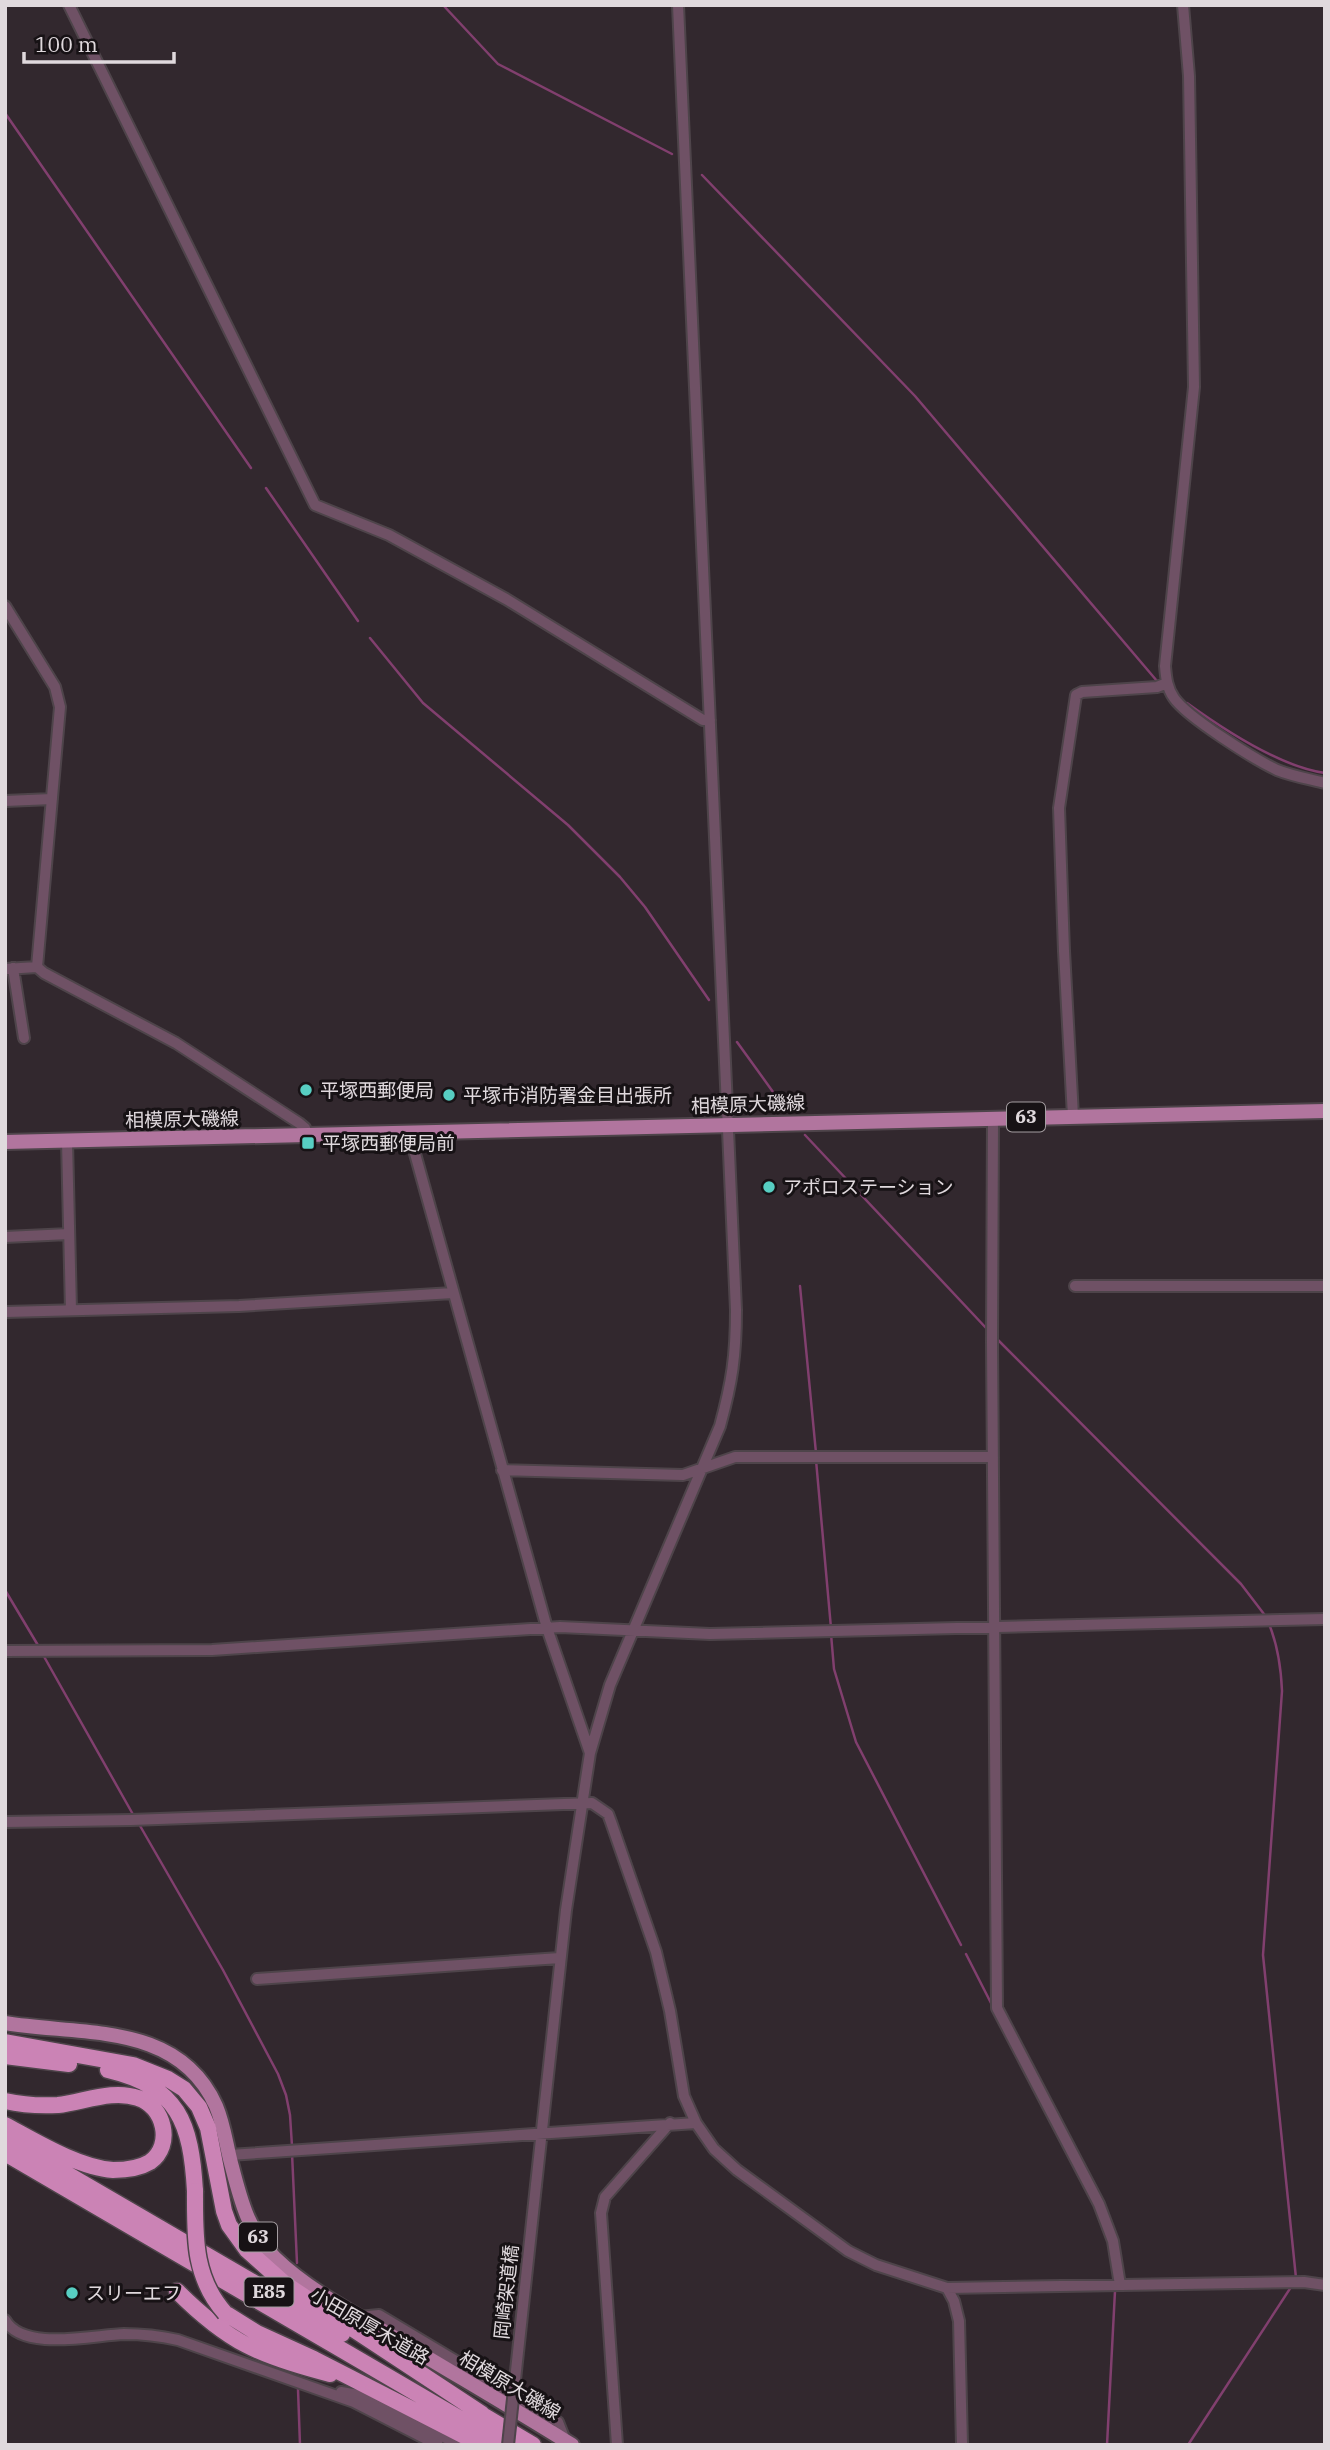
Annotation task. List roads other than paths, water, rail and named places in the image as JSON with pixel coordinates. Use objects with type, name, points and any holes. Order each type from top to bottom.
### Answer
[{"type":"highway","points":[[5,2042],[133,2065],[168,2079],[184,2089],[199,2107],[208,2128],[224,2211],[229,2225],[247,2250],[263,2267],[295,2291],[482,2414]]},
{"type":"highway","points":[[5,2056],[110,2070],[149,2084],[164,2095],[178,2112],[188,2136],[200,2269],[213,2299],[225,2313],[239,2324],[482,2445]]},
{"type":"highway","points":[[5,2101],[34,2106],[106,2096],[124,2095],[138,2098],[159,2113],[164,2139],[159,2152],[150,2161],[128,2169],[112,2170],[79,2160],[5,2125]]},
{"type":"highway","name":"小田原厚木道路","points":[[5,2138],[533,2445]]},
{"type":"highway","name":"小田原厚木道路","points":[[5,2153],[506,2445]]},
{"type":"highway","points":[[177,2291],[224,2333],[253,2350],[280,2361],[359,2382]]},
{"type":"main road","name":"相模原大磯線","points":[[5,1142],[1325,1111]]},
{"type":"main road","name":"相模原大磯線","points":[[5,2023],[136,2039],[173,2056],[206,2088],[222,2124],[248,2222],[273,2256],[308,2285],[568,2442]]},
{"type":"street","points":[[69,5],[315,505],[389,535],[494,592],[703,720],[710,720]]},
{"type":"street","name":"岡崎架道橋","points":[[506,2445],[560,1958],[580,1803],[590,1753],[610,1685],[720,1426],[733,1381],[736,1354],[678,5]]},
{"type":"street","points":[[1183,5],[1189,76],[1194,387],[1167,653],[1167,683],[1173,697],[1183,708],[1210,729],[1275,769],[1325,783]]},
{"type":"street","points":[[5,606],[55,687],[60,707],[37,967]]},
{"type":"street","points":[[1073,1116],[1059,808],[1076,695],[1082,692],[1157,687],[1167,683]]},
{"type":"street","points":[[5,801],[52,799]]},
{"type":"street","points":[[24,1038],[9,968],[37,967],[176,1043],[299,1123],[305,1128],[307,1135]]},
{"type":"street","points":[[993,1118],[997,2008],[1099,2204],[1113,2241],[1120,2285]]},
{"type":"street","points":[[408,1132],[547,1628],[590,1753]]},
{"type":"street","points":[[67,1141],[71,1310]]},
{"type":"street","points":[[5,1237],[69,1234]]},
{"type":"street","points":[[1075,1286],[1325,1286]]},
{"type":"street","points":[[5,1312],[239,1306],[453,1293]]},
{"type":"street","points":[[502,1470],[683,1475],[735,1457],[993,1457]]},
{"type":"street","points":[[5,1651],[212,1650],[547,1628],[710,1634],[1325,1619]]},
{"type":"street","points":[[5,1822],[592,1804],[608,1814],[656,1952],[670,2011],[684,2096],[696,2123],[714,2149],[737,2170],[848,2251],[876,2265],[947,2288],[1304,2283],[1325,2285]]},
{"type":"street","points":[[257,1979],[560,1958]]},
{"type":"street","points":[[617,2445],[601,2213],[605,2197],[670,2123]]},
{"type":"street","points":[[229,2155],[696,2123]]},
{"type":"street","points":[[947,2288],[954,2301],[959,2321],[962,2445]]},
{"type":"street","points":[[6,2325],[27,2337],[42,2340],[123,2334],[150,2334],[169,2338],[354,2402],[438,2445]]},
{"type":"street","points":[[304,2386],[359,2395],[460,2445]]},
{"type":"waterway","points":[[443,5],[498,64],[672,154]]},
{"type":"waterway","points":[[5,113],[251,468]]},
{"type":"waterway","points":[[702,175],[915,396],[1157,681]]},
{"type":"waterway","points":[[266,488],[358,621]]},
{"type":"waterway","points":[[370,638],[423,703],[568,825],[620,877],[645,907],[709,1000]]},
{"type":"waterway","points":[[1187,703],[1271,755],[1325,773]]},
{"type":"waterway","points":[[737,1042],[786,1110]]},
{"type":"waterway","points":[[805,1135],[987,1329]]},
{"type":"waterway","points":[[800,1286],[816,1453]]},
{"type":"waterway","points":[[997,1339],[1241,1584],[1267,1618]]},
{"type":"waterway","points":[[816,1460],[831,1628]]},
{"type":"waterway","points":[[5,1590],[39,1647]]},
{"type":"waterway","points":[[1269,1624],[1275,1640],[1282,1691],[1263,1955],[1296,2278]]},
{"type":"waterway","points":[[831,1634],[834,1669],[856,1742],[961,1945]]},
{"type":"waterway","points":[[42,1653],[135,1818]]},
{"type":"waterway","points":[[139,1824],[223,1970],[278,2074],[290,2115],[292,2146]]},
{"type":"waterway","points":[[966,1954],[993,2007]]},
{"type":"waterway","points":[[292,2153],[297,2263]]},
{"type":"waterway","points":[[1188,2445],[1293,2284]]},
{"type":"waterway","points":[[1107,2445],[1115,2291]]},
{"type":"waterway","points":[[298,2389],[300,2445]]},
{"type":"place","name":"平塚西郵便局","points":[[306,1090]]},
{"type":"place","name":"平塚市消防署金目出張所","points":[[449,1095]]},
{"type":"place","name":"平塚西郵便局前","points":[[308,1143]]},
{"type":"place","name":"アポロステーション","points":[[769,1187]]},
{"type":"place","name":"スリーエフ","points":[[72,2293]]}]
